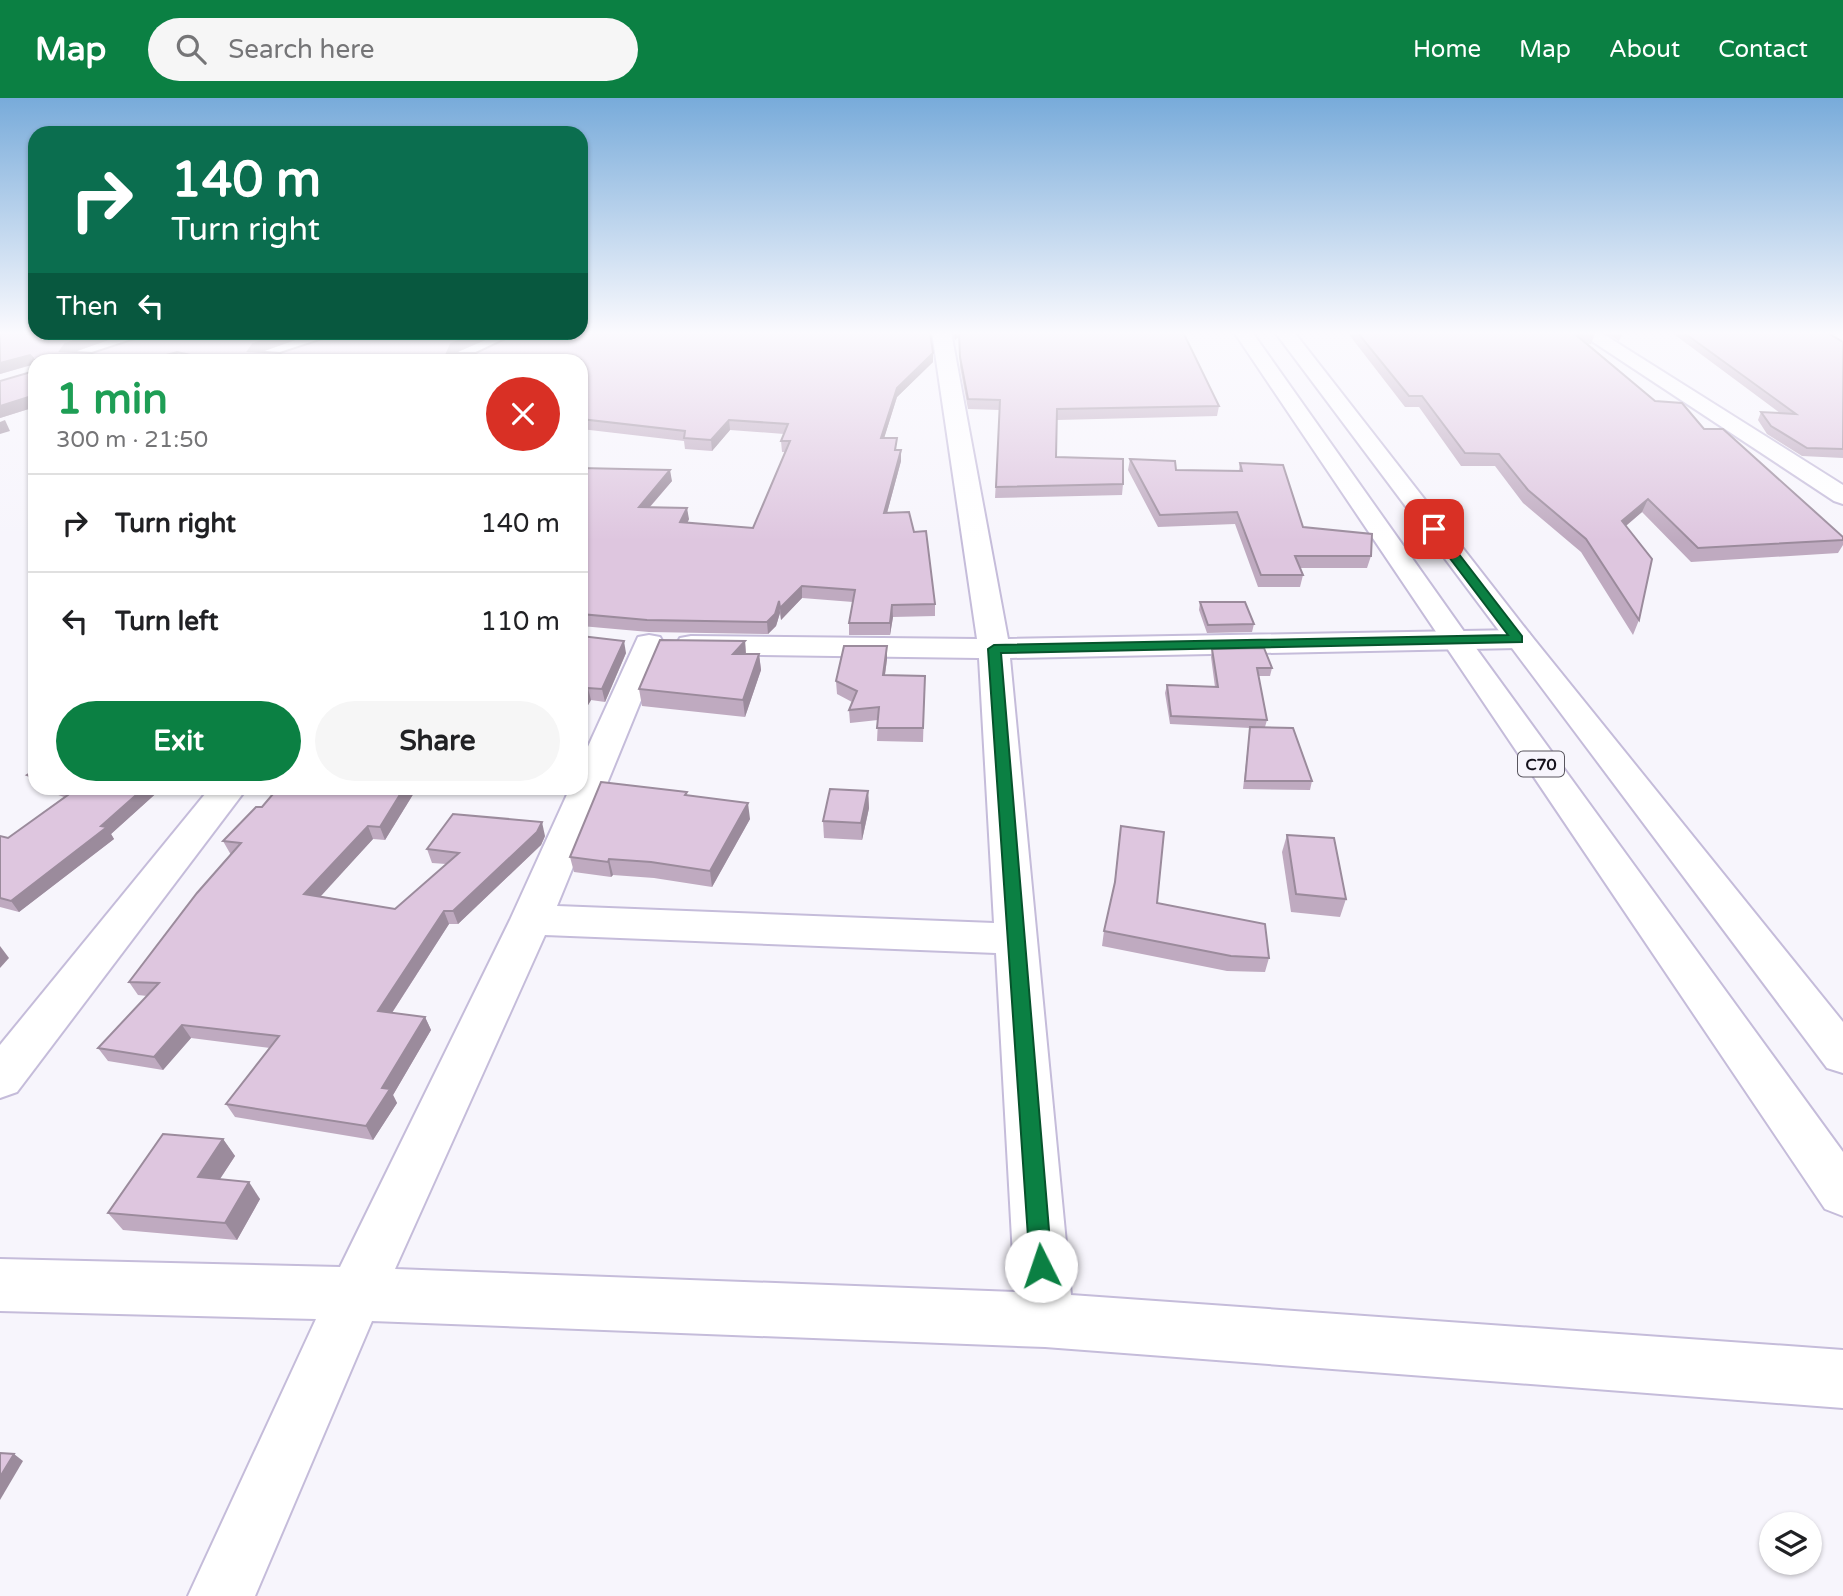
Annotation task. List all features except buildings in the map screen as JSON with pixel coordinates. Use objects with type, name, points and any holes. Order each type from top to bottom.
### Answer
[{"type":"main road","points":[[953,402],[994,649],[1045,1320]]},
{"type":"main road","name":"C70","points":[[1291,402],[1843,1193]]},
{"type":"main road","points":[[1337,402],[1518,639],[1843,1055]]},
{"type":"main road","points":[[1696,402],[1843,496]]},
{"type":"main road","points":[[588,770],[636,643],[994,649],[1518,639]]},
{"type":"main road","points":[[0,1079],[223,795]]},
{"type":"main road","points":[[221,1596],[356,1294],[531,920],[578,795]]},
{"type":"main road","points":[[531,920],[1016,939]]},
{"type":"main road","points":[[0,1285],[356,1294],[1045,1320],[1843,1379]]},
{"type":"route","points":[[1041,1266],[994,649],[1518,639],[1434,529]]}]
